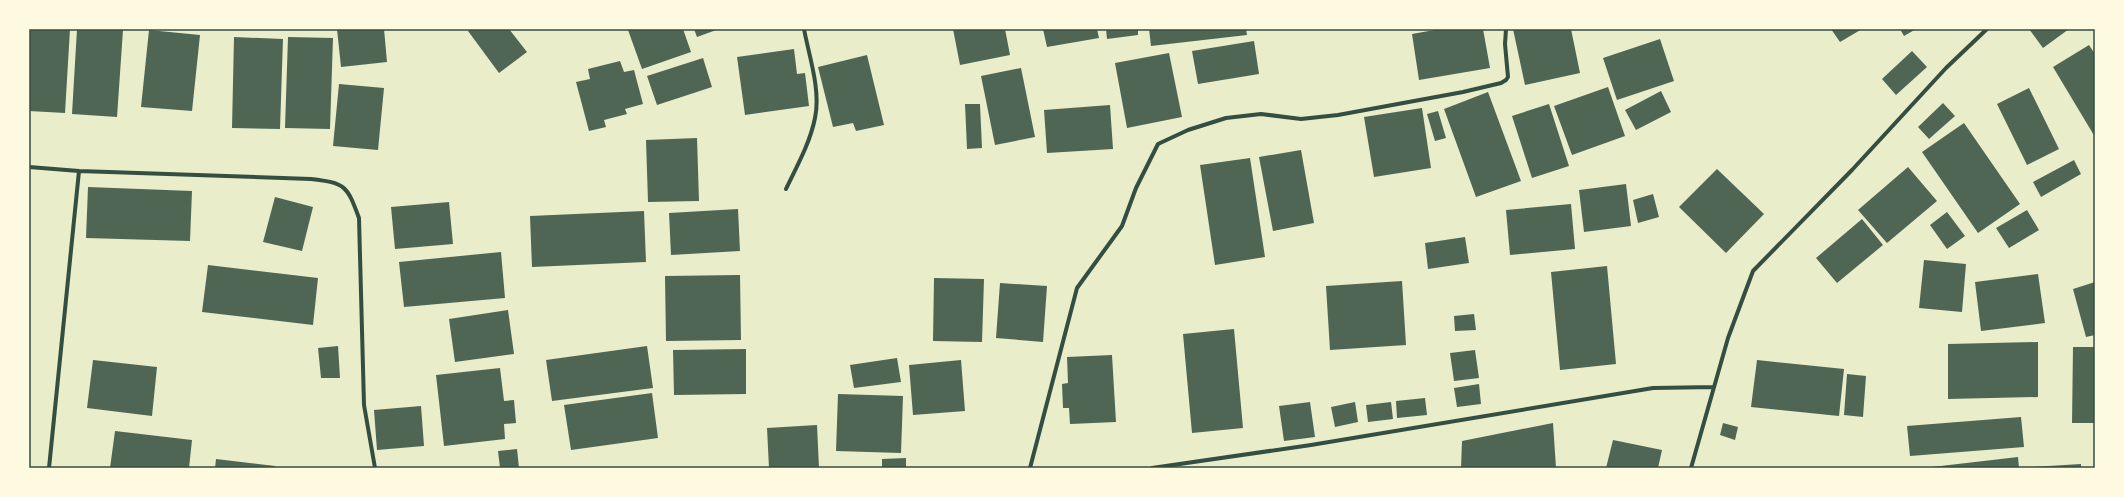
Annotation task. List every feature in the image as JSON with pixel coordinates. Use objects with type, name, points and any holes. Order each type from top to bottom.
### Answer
[{"type":"street","points":[[786,189],[808,143],[816,116],[816,89],[804,29]]},
{"type":"street","points":[[1030,468],[1077,288],[1122,226],[1136,188],[1158,144],[1188,130],[1226,118],[1261,114],[1301,119],[1338,115],[1463,92],[1501,83],[1508,77],[1505,44],[1506,29]]},
{"type":"street","points":[[1691,468],[1728,338],[1753,271],[1852,170],[1946,68],[1987,29]]},
{"type":"street","points":[[29,167],[79,171],[310,179],[335,182],[350,194],[359,218],[364,405],[375,468]]},
{"type":"street","points":[[49,468],[79,171]]},
{"type":"street","points":[[1152,468],[1311,445],[1653,388],[1714,387]]},
{"type":"building","points":[[29,29],[70,29],[65,113],[29,111]]},
{"type":"building","points":[[77,29],[123,30],[117,117],[72,114]]},
{"type":"building","points":[[337,29],[384,29],[387,62],[341,67]]},
{"type":"building","points":[[471,29],[509,29],[527,52],[499,73],[468,31]]},
{"type":"building","points":[[683,29],[691,52],[642,69],[628,30]]},
{"type":"building","points":[[694,29],[719,29],[697,37]]},
{"type":"building","points":[[953,29],[1005,29],[1010,55],[960,65]]},
{"type":"building","points":[[1043,29],[1097,29],[1099,38],[1047,47]]},
{"type":"building","points":[[1106,29],[1138,29],[1138,35],[1107,39]]},
{"type":"building","points":[[1149,29],[1246,29],[1247,35],[1151,46]]},
{"type":"building","points":[[1440,29],[1483,29],[1490,68],[1419,80],[1412,34]]},
{"type":"building","points":[[1513,29],[1571,29],[1580,73],[1525,85]]},
{"type":"building","points":[[1831,29],[1862,29],[1840,42]]},
{"type":"building","points":[[1900,29],[1916,29],[1904,36]]},
{"type":"building","points":[[2029,29],[2069,29],[2043,48]]},
{"type":"building","points":[[149,30],[200,35],[192,111],[141,107]]},
{"type":"building","points":[[234,37],[283,39],[280,129],[232,128]]},
{"type":"building","points":[[288,37],[333,38],[330,129],[285,128]]},
{"type":"building","points":[[1660,39],[1674,81],[1617,100],[1603,58]]},
{"type":"building","points":[[1254,41],[1259,74],[1198,84],[1192,51]]},
{"type":"building","points":[[2089,45],[2095,54],[2095,137],[2053,67]]},
{"type":"building","points":[[794,49],[797,74],[805,73],[809,106],[745,115],[737,57]]},
{"type":"building","points":[[1912,51],[1927,67],[1896,95],[1882,79]]},
{"type":"building","points":[[1169,53],[1182,117],[1127,128],[1115,63]]},
{"type":"building","points":[[867,55],[884,125],[856,131],[853,123],[833,127],[818,67]]},
{"type":"building","points":[[703,58],[712,87],[657,105],[647,76]]},
{"type":"building","points":[[620,61],[624,72],[634,70],[643,104],[625,109],[627,114],[604,120],[606,127],[589,131],[576,82],[590,79],[588,69]]},
{"type":"building","points":[[1021,68],[1035,137],[995,145],[981,76]]},
{"type":"building","points":[[339,84],[384,88],[378,150],[333,146]]},
{"type":"building","points":[[1608,87],[1625,136],[1572,155],[1554,106]]},
{"type":"building","points":[[2029,88],[2059,149],[2027,165],[1997,104]]},
{"type":"building","points":[[1661,91],[1671,112],[1636,130],[1625,110]]},
{"type":"building","points":[[1488,92],[1521,181],[1476,197],[1444,109]]},
{"type":"building","points":[[1943,103],[1955,116],[1929,139],[1918,127]]},
{"type":"building","points":[[965,104],[980,104],[982,148],[967,149]]},
{"type":"building","points":[[1549,104],[1569,166],[1532,178],[1512,116]]},
{"type":"building","points":[[1110,105],[1113,149],[1047,153],[1044,110]]},
{"type":"building","points":[[1422,108],[1431,168],[1374,177],[1364,117]]},
{"type":"building","points":[[1438,111],[1446,138],[1435,141],[1427,114]]},
{"type":"building","points":[[1964,123],[2020,204],[1978,233],[1922,152]]},
{"type":"building","points":[[697,138],[699,201],[648,202],[646,140]]},
{"type":"building","points":[[1301,150],[1314,223],[1273,231],[1259,157]]},
{"type":"building","points":[[1250,158],[1265,257],[1215,265],[1200,165]]},
{"type":"building","points":[[2074,160],[2081,174],[2041,197],[2033,182]]},
{"type":"building","points":[[1908,167],[1937,201],[1887,243],[1858,210]]},
{"type":"building","points":[[1717,169],[1764,214],[1726,253],[1679,207]]},
{"type":"building","points":[[1626,184],[1631,226],[1584,232],[1579,190]]},
{"type":"building","points":[[88,187],[192,191],[190,241],[86,238]]},
{"type":"building","points":[[1653,194],[1659,217],[1638,223],[1633,200]]},
{"type":"building","points":[[275,197],[313,207],[302,251],[263,242]]},
{"type":"building","points":[[449,202],[453,244],[395,249],[391,207]]},
{"type":"building","points":[[1571,204],[1575,249],[1510,255],[1506,210]]},
{"type":"building","points":[[738,209],[740,251],[671,255],[669,213]]},
{"type":"building","points":[[2027,210],[2039,230],[2009,248],[1996,228]]},
{"type":"building","points":[[644,211],[646,262],[532,267],[530,216]]},
{"type":"building","points":[[1947,212],[1965,236],[1947,249],[1930,225]]},
{"type":"building","points":[[1862,219],[1883,245],[1837,283],[1816,258]]},
{"type":"building","points":[[1465,237],[1469,263],[1428,269],[1425,243]]},
{"type":"building","points":[[501,252],[505,298],[404,307],[399,262]]},
{"type":"building","points":[[1924,260],[1966,264],[1962,312],[1919,308]]},
{"type":"building","points":[[208,265],[318,278],[313,325],[202,312]]},
{"type":"building","points":[[1607,266],[1616,364],[1560,370],[1551,272]]},
{"type":"building","points":[[2038,274],[2045,323],[1981,331],[1975,282]]},
{"type":"building","points":[[740,275],[741,340],[666,341],[665,276]]},
{"type":"building","points":[[934,278],[984,279],[982,342],[933,341]]},
{"type":"building","points":[[1402,281],[1406,345],[1330,350],[1326,286]]},
{"type":"building","points":[[2095,282],[2095,335],[2086,337],[2073,289]]},
{"type":"building","points":[[1000,283],[1047,286],[1043,342],[996,338]]},
{"type":"building","points":[[508,310],[514,354],[455,362],[449,319]]},
{"type":"building","points":[[1474,314],[1476,330],[1455,331],[1454,316]]},
{"type":"building","points":[[1234,329],[1243,428],[1192,433],[1183,334]]},
{"type":"building","points":[[2038,342],[2038,397],[1948,399],[1948,344]]},
{"type":"building","points":[[338,346],[340,378],[321,378],[318,348]]},
{"type":"building","points":[[647,346],[653,388],[552,401],[546,360]]},
{"type":"building","points":[[2073,347],[2095,347],[2095,423],[2072,423]]},
{"type":"building","points":[[746,349],[746,394],[674,395],[673,350]]},
{"type":"building","points":[[1475,350],[1479,378],[1454,381],[1450,353]]},
{"type":"building","points":[[1112,355],[1116,422],[1070,424],[1069,408],[1063,408],[1062,384],[1068,383],[1067,357]]},
{"type":"building","points":[[897,358],[901,382],[854,388],[850,365]]},
{"type":"building","points":[[93,360],[157,367],[152,416],[87,408]]},
{"type":"building","points":[[961,360],[965,411],[913,415],[909,365]]},
{"type":"building","points":[[1757,360],[1844,369],[1839,416],[1751,407]]},
{"type":"building","points":[[500,368],[504,401],[514,400],[516,423],[504,424],[505,439],[444,446],[436,375]]},
{"type":"building","points":[[1847,374],[1866,376],[1863,417],[1844,415]]},
{"type":"building","points":[[1479,384],[1481,404],[1457,407],[1454,388]]},
{"type":"building","points":[[652,393],[658,438],[571,450],[564,405]]},
{"type":"building","points":[[838,394],[903,396],[901,453],[836,451]]},
{"type":"building","points":[[1425,398],[1427,415],[1397,418],[1396,401]]},
{"type":"building","points":[[1310,402],[1315,437],[1284,441],[1279,406]]},
{"type":"building","points":[[1355,402],[1358,422],[1335,427],[1331,407]]},
{"type":"building","points":[[1391,402],[1393,419],[1368,422],[1366,405]]},
{"type":"building","points":[[421,406],[424,446],[377,450],[374,410]]},
{"type":"building","points":[[2021,417],[2024,447],[1910,456],[1907,426]]},
{"type":"building","points":[[1553,423],[1556,468],[1461,468],[1462,441]]},
{"type":"building","points":[[1723,423],[1738,427],[1735,440],[1720,435]]},
{"type":"building","points":[[817,425],[819,468],[769,468],[767,428]]},
{"type":"building","points":[[115,431],[192,440],[189,468],[110,468]]},
{"type":"building","points":[[1613,440],[1662,450],[1658,468],[1606,468]]},
{"type":"building","points":[[517,449],[519,468],[500,468],[498,451]]},
{"type":"building","points":[[2018,457],[2019,468],[1932,468],[1932,467]]},
{"type":"building","points":[[906,458],[906,468],[882,468],[882,459]]},
{"type":"building","points":[[216,459],[275,466],[275,468],[215,468]]},
{"type":"building","points":[[2081,464],[2081,468],[2030,468],[2030,467]]}]
